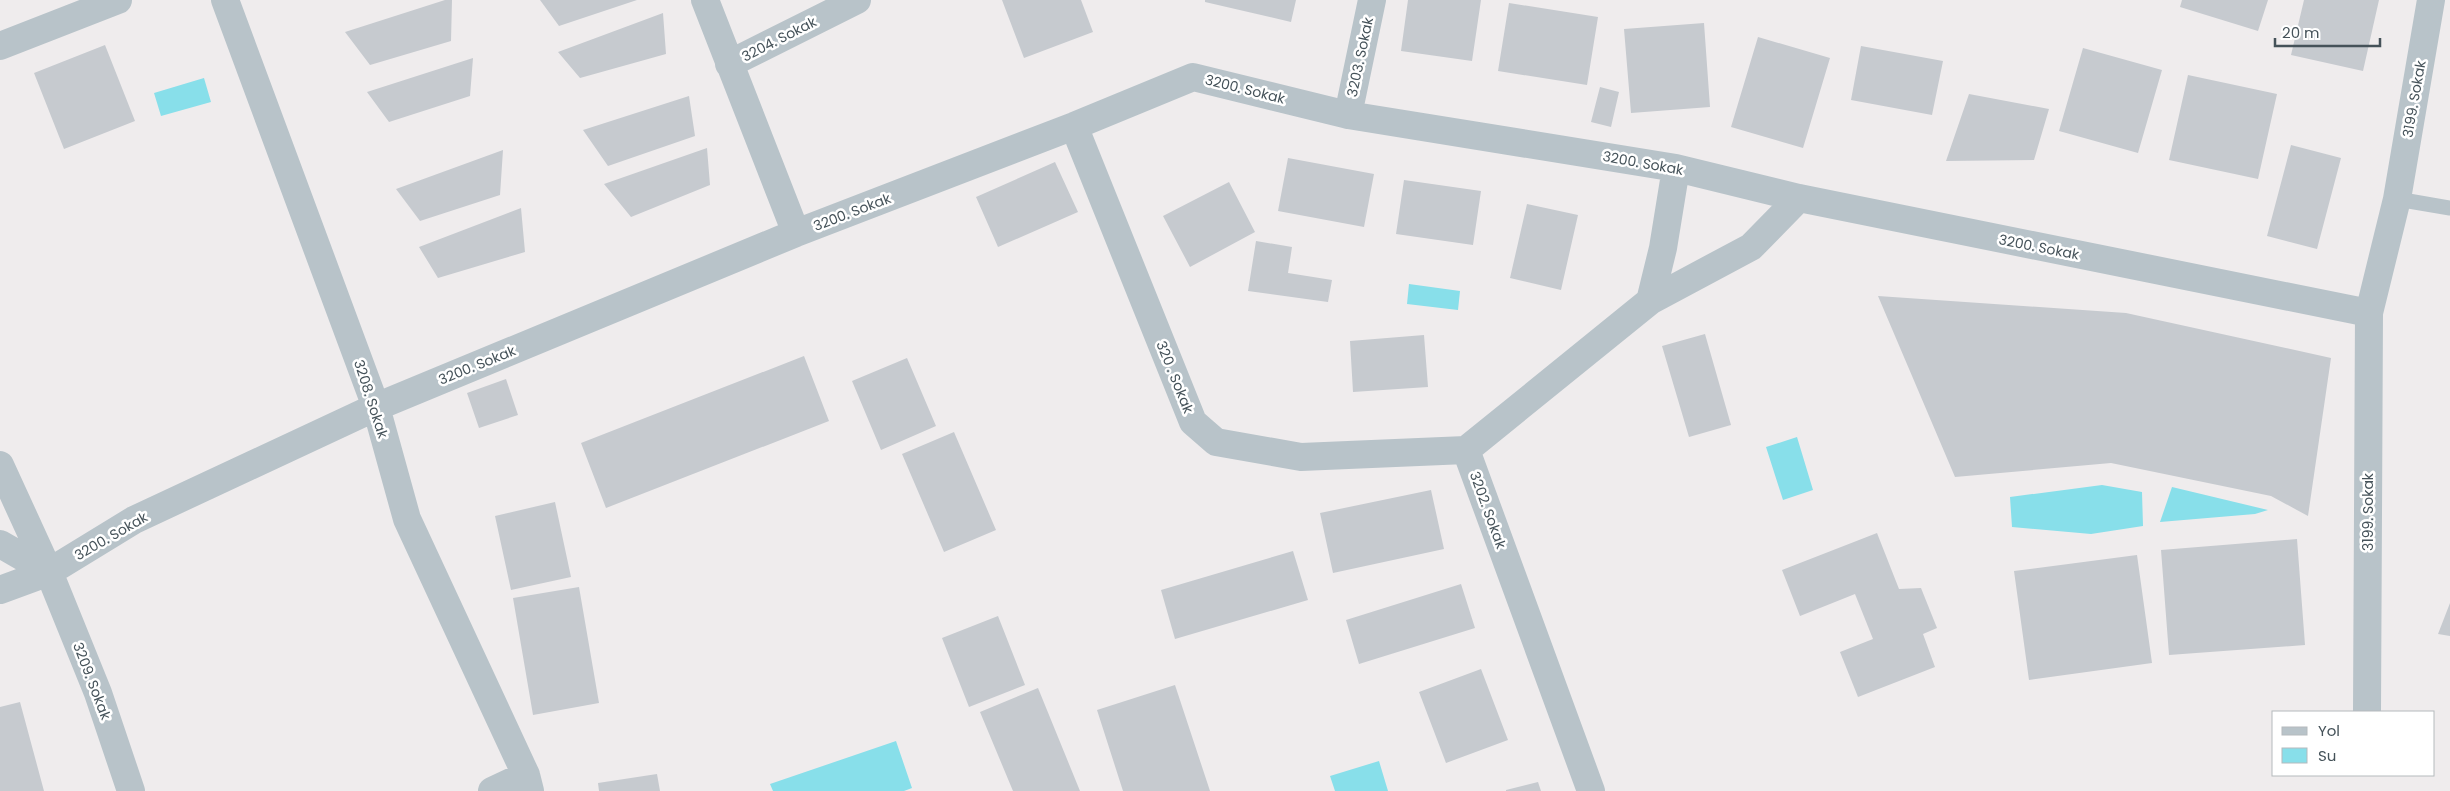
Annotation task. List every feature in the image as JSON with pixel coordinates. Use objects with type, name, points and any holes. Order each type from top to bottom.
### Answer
[{"type":"street","points":[[0,46],[118,0]]},
{"type":"street","name":"3208. Sokak","points":[[225,0],[376,407],[407,519],[528,783]]},
{"type":"street","points":[[705,0],[796,233]]},
{"type":"street","name":"3204. Sokak","points":[[729,64],[857,0]]},
{"type":"street","name":"3203. Sokak","points":[[1348,115],[1372,0]]},
{"type":"street","name":"3199. Sokak","points":[[2397,198],[2431,0]]},
{"type":"street","name":"3200. Sokak","points":[[0,590],[49,572],[134,520],[376,407],[796,233],[1074,126],[1193,77],[1348,115],[1676,168],[1799,198],[2369,313]]},
{"type":"street","name":"320 . Sokak","points":[[1074,126],[1193,422],[1216,442],[1301,457],[1466,450]]},
{"type":"street","points":[[1650,301],[1663,248],[1676,168]]},
{"type":"street","points":[[1466,450],[1650,301],[1751,247],[1799,198]]},
{"type":"street","points":[[2369,313],[2397,198]]},
{"type":"street","name":"3199. Sokak","points":[[2367,711],[2369,313]]},
{"type":"street","name":"3202. Sokak","points":[[1466,450],[1591,791]]},
{"type":"street","name":"3209. Sokak","points":[[0,465],[49,572],[98,694],[131,791]]},
{"type":"street","points":[[0,544],[49,572]]},
{"type":"street","points":[[492,791],[528,783]]},
{"type":"lane","points":[[2397,198],[2450,208]]},
{"type":"water","points":[[204,78],[211,102],[161,116],[154,93]]},
{"type":"water","points":[[1409,284],[1460,291],[1458,310],[1407,304]]},
{"type":"water","points":[[1797,437],[1813,490],[1783,500],[1766,447]]},
{"type":"water","points":[[2102,485],[2142,492],[2143,526],[2091,534],[2012,527],[2010,497]]},
{"type":"water","points":[[2172,487],[2268,510],[2255,514],[2160,522]]},
{"type":"water","points":[[896,741],[912,788],[904,791],[773,791],[770,784]]},
{"type":"water","points":[[1379,761],[1388,791],[1335,791],[1330,776]]},
{"type":"building","points":[[445,0],[452,0],[451,41],[370,65],[345,32]]},
{"type":"building","points":[[540,0],[637,0],[559,26]]},
{"type":"building","points":[[1002,0],[1081,0],[1093,32],[1024,58]]},
{"type":"building","points":[[1205,0],[1296,0],[1291,22],[1205,2]]},
{"type":"building","points":[[1408,0],[1481,0],[1472,61],[1401,51]]},
{"type":"building","points":[[2182,0],[2268,0],[2258,31],[2180,7]]},
{"type":"building","points":[[2304,0],[2379,0],[2363,71],[2291,55]]},
{"type":"building","points":[[1509,3],[1598,17],[1587,85],[1498,71]]},
{"type":"building","points":[[663,13],[666,54],[580,78],[558,52]]},
{"type":"building","points":[[1704,23],[1710,107],[1631,113],[1624,29]]},
{"type":"building","points":[[1758,37],[1830,58],[1803,148],[1731,127]]},
{"type":"building","points":[[105,45],[135,121],[64,149],[34,73]]},
{"type":"building","points":[[1861,46],[1943,61],[1932,115],[1851,100]]},
{"type":"building","points":[[2083,48],[2162,70],[2138,153],[2059,131]]},
{"type":"building","points":[[473,58],[470,96],[389,122],[367,92]]},
{"type":"building","points":[[2188,75],[2277,94],[2258,179],[2169,160]]},
{"type":"building","points":[[1600,87],[1619,92],[1611,127],[1591,122]]},
{"type":"building","points":[[1969,94],[2049,109],[2034,160],[1946,161]]},
{"type":"building","points":[[689,96],[695,136],[608,166],[583,130]]},
{"type":"building","points":[[2291,145],[2341,158],[2317,249],[2267,236]]},
{"type":"building","points":[[707,148],[710,185],[631,217],[604,184]]},
{"type":"building","points":[[503,150],[500,195],[420,221],[396,189]]},
{"type":"building","points":[[1288,158],[1374,174],[1364,227],[1278,211]]},
{"type":"building","points":[[1055,162],[1078,212],[998,247],[976,197]]},
{"type":"building","points":[[1404,180],[1481,191],[1473,245],[1396,234]]},
{"type":"building","points":[[1229,182],[1255,232],[1190,267],[1163,216]]},
{"type":"building","points":[[1527,204],[1578,215],[1561,290],[1510,278]]},
{"type":"building","points":[[521,208],[525,252],[438,278],[419,247]]},
{"type":"building","points":[[1256,241],[1292,247],[1288,273],[1332,280],[1328,302],[1248,291]]},
{"type":"building","points":[[1878,296],[2126,313],[2331,358],[2308,516],[2271,496],[2111,463],[1955,477]]},
{"type":"building","points":[[1705,334],[1731,425],[1689,437],[1662,346]]},
{"type":"building","points":[[1424,335],[1428,387],[1353,392],[1350,341]]},
{"type":"building","points":[[804,356],[829,421],[606,508],[581,443]]},
{"type":"building","points":[[907,358],[936,426],[881,450],[852,381]]},
{"type":"building","points":[[506,379],[518,415],[479,428],[467,393]]},
{"type":"building","points":[[954,432],[996,530],[944,552],[902,454]]},
{"type":"building","points":[[1431,490],[1444,549],[1333,573],[1320,513]]},
{"type":"building","points":[[555,502],[571,577],[511,590],[495,516]]},
{"type":"building","points":[[1877,533],[1899,589],[1921,588],[1937,628],[1923,634],[1935,667],[1858,697],[1840,652],[1873,639],[1855,594],[1800,616],[1782,570]]},
{"type":"building","points":[[2297,539],[2305,645],[2169,655],[2161,550]]},
{"type":"building","points":[[1293,551],[1308,600],[1175,639],[1161,590]]},
{"type":"building","points":[[2137,555],[2152,663],[2029,680],[2014,571]]},
{"type":"building","points":[[1461,584],[1475,628],[1359,664],[1346,620]]},
{"type":"building","points":[[579,587],[599,703],[533,715],[513,598]]},
{"type":"building","points":[[2450,603],[2450,636],[2438,634]]},
{"type":"building","points":[[998,616],[1025,685],[969,707],[942,638]]},
{"type":"building","points":[[1481,669],[1508,740],[1446,763],[1419,692]]},
{"type":"building","points":[[1175,685],[1210,791],[1123,791],[1097,710]]},
{"type":"building","points":[[1038,688],[1080,791],[1013,791],[980,712]]},
{"type":"building","points":[[20,702],[44,791],[0,791],[0,707]]},
{"type":"building","points":[[657,774],[660,791],[599,791],[598,783]]},
{"type":"building","points":[[1538,782],[1541,791],[1506,791],[1506,790]]}]
